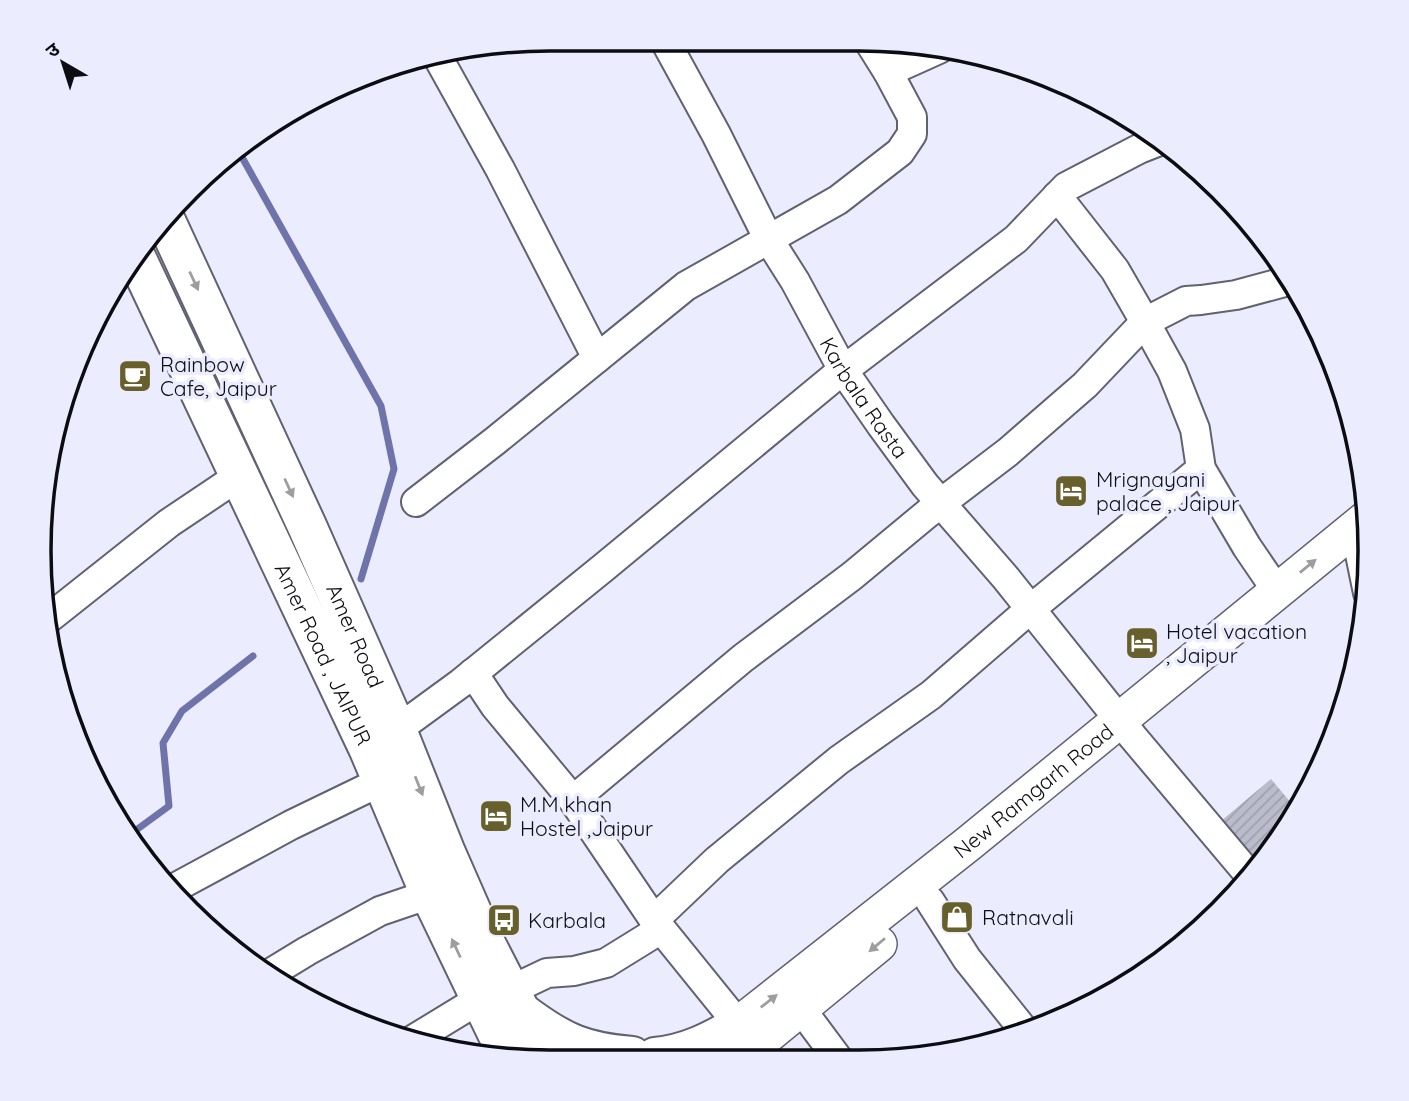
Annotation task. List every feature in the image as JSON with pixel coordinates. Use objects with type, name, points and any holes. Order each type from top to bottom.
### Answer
[{"type":"main road","name":"Amer Road","points":[[169,228],[307,526],[383,753],[451,866],[485,942],[503,1000],[539,1050]]},
{"type":"main road","name":"Amer Road , JAIPUR","points":[[140,266],[239,476],[383,753],[430,894],[503,1000],[507,1048]]},
{"type":"main road","points":[[503,1000],[547,1031],[587,1050]]},
{"type":"main road","points":[[690,1050],[710,1042],[739,1042]]},
{"type":"street","name":"Karbala Rasta","points":[[671,51],[769,240],[795,281],[843,370],[881,425],[925,485],[1031,609],[1244,868]]},
{"type":"street","points":[[416,502],[686,286],[838,200],[900,152],[912,134],[912,117],[875,52]]},
{"type":"street","points":[[888,72],[925,55]]},
{"type":"street","points":[[441,63],[500,169],[597,358]]},
{"type":"street","points":[[180,885],[291,825],[383,753],[473,673],[843,370],[1016,240],[1066,187],[1149,144]]},
{"type":"street","points":[[1057,196],[1115,270],[1145,322],[1172,371],[1195,429],[1201,469],[1247,547],[1278,592]]},
{"type":"street","points":[[573,800],[743,658],[852,576],[1008,452],[1085,385],[1145,322],[1186,301],[1236,295],[1280,283]]},
{"type":"street","points":[[426,1034],[503,1000],[547,973],[574,971],[606,963],[657,924],[717,860],[839,760],[931,695],[1201,469]]},
{"type":"street","points":[[55,614],[169,523],[239,476]]},
{"type":"street","name":"New Ramgarh Road","points":[[717,1050],[739,1042],[801,1009],[930,901],[1278,592],[1357,526]]},
{"type":"street","name":"New Ramgarh Road","points":[[739,1042],[968,844],[1358,556]]},
{"type":"street","points":[[473,673],[495,706],[573,800],[739,1042]]},
{"type":"street","points":[[278,969],[380,911],[430,894]]},
{"type":"street","points":[[930,901],[967,959],[1019,1024]]},
{"type":"street","points":[[801,1009],[832,1050]]},
{"type":"building","points":[[1271,779],[1290,802],[1252,858],[1221,821]]},
{"type":"waterway","points":[[242,157],[381,406],[394,469],[361,579]]},
{"type":"waterway","points":[[136,830],[169,806],[163,743],[182,711],[253,656]]},
{"type":"place","name":"Rainbow Cafe, Jaipur","points":[[135,376]]},
{"type":"place","name":"Mrignayani palace , Jaipur","points":[[1071,491]]},
{"type":"place","name":"Hotel vacation , Jaipur","points":[[1142,643]]},
{"type":"place","name":"M.M khan Hostel ,Jaipur","points":[[496,816]]},
{"type":"place","name":"Ratnavali","points":[[957,917]]},
{"type":"place","name":"Karbala","points":[[504,920]]}]
